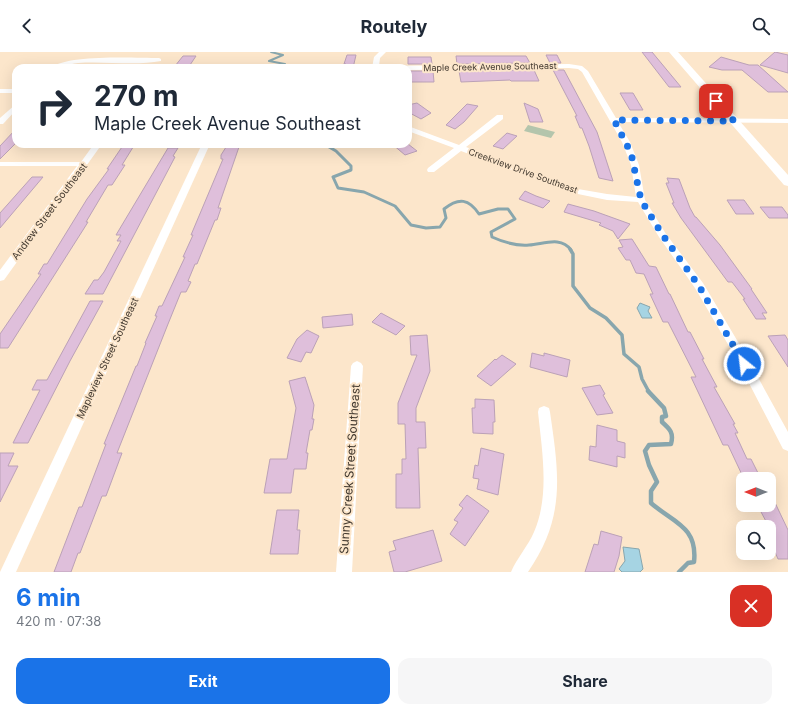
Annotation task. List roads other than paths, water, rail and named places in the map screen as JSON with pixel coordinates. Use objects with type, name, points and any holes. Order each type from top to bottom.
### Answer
[{"type":"main road","points":[[673,52],[788,182]]},
{"type":"street","points":[[156,64],[164,52]]},
{"type":"street","points":[[376,64],[377,57],[382,52]]},
{"type":"street","points":[[61,64],[77,61],[159,60]]},
{"type":"street","name":"Maple Creek Avenue Southeast","points":[[412,68],[580,67],[586,72],[614,120]]},
{"type":"street","points":[[0,91],[12,91]]},
{"type":"street","points":[[0,122],[12,110]]},
{"type":"street","points":[[431,170],[500,117]]},
{"type":"street","points":[[788,121],[614,120],[631,153],[641,200],[662,234],[699,286],[788,445]]},
{"type":"street","name":"Creekview Drive Southeast","points":[[412,130],[576,191],[607,197],[641,200]]},
{"type":"street","name":"Andrew Street Southeast","points":[[0,277],[95,148]]},
{"type":"street","name":"Mapleview Street Southeast","points":[[8,572],[204,148]]},
{"type":"street","points":[[0,164],[84,164]]},
{"type":"street","name":"Sunny Creek Street Southeast","points":[[344,572],[357,366]]},
{"type":"street","points":[[519,572],[541,538],[548,519],[551,496],[544,412]]},
{"type":"water","points":[[640,303],[650,307],[648,311],[652,318],[642,318],[637,308]]},
{"type":"water","points":[[623,547],[639,549],[643,569],[640,572],[622,572],[619,569],[625,561]]},
{"type":"waterway","points":[[271,52],[283,55],[269,61],[285,64]]},
{"type":"waterway","points":[[331,148],[351,166],[351,170],[333,177],[338,188],[364,192],[395,206],[411,225],[426,228],[440,227],[446,218],[444,209],[449,205],[463,201],[471,205],[479,214],[498,209],[508,209],[515,219],[491,232],[492,237],[505,242],[520,245],[557,242],[562,243],[570,249]]},
{"type":"waterway","points":[[570,249],[573,254],[573,286],[590,308],[606,318],[622,335],[624,354],[639,367],[642,379],[649,392]]},
{"type":"waterway","points":[[648,391],[664,408],[666,416],[662,417],[662,422],[672,434],[671,444],[649,445],[645,451],[649,465],[657,482],[651,491],[651,503],[682,526],[692,540],[694,550],[694,562],[688,563],[679,572]]}]
